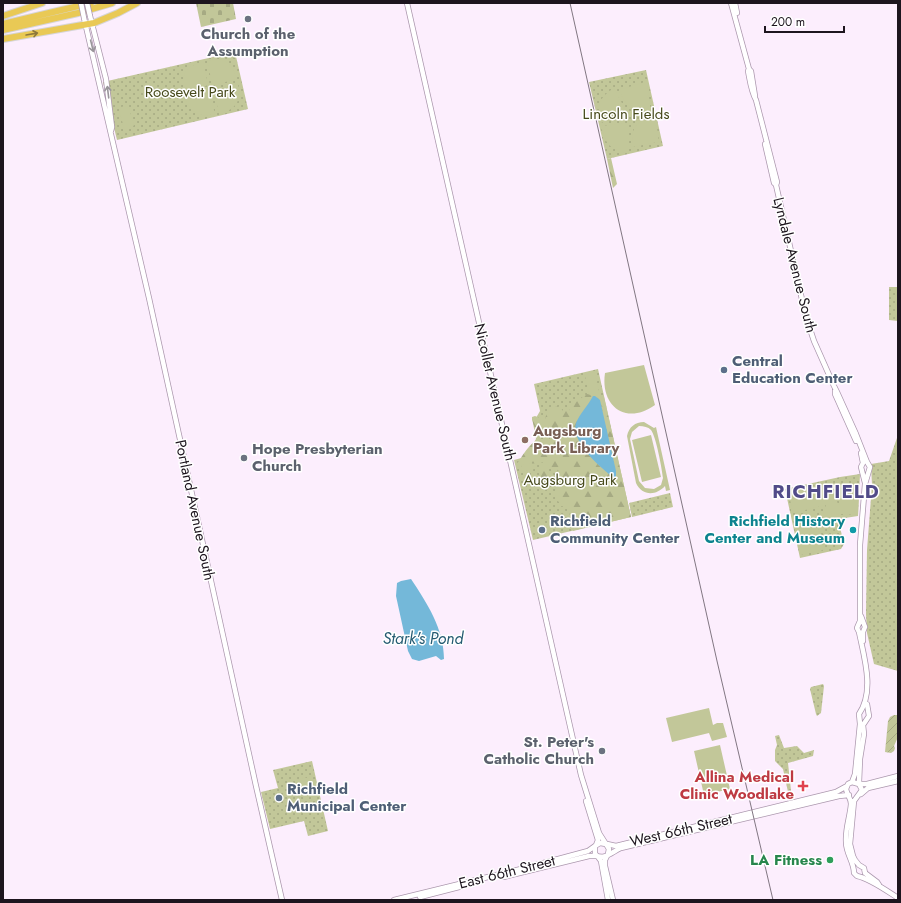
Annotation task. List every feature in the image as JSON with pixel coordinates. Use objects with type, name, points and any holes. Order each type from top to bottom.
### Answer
[{"type":"highway","points":[[3,16],[42,3]]},
{"type":"highway","points":[[3,24],[91,3]]},
{"type":"highway","points":[[3,30],[78,13],[112,3]]},
{"type":"highway","points":[[3,39],[88,20],[109,17],[137,3]]},
{"type":"main road","name":"Portland Avenue South","points":[[81,3],[88,20]]},
{"type":"main road","name":"Portland Avenue South","points":[[87,3],[88,20],[96,67],[109,127],[282,900]]},
{"type":"main road","name":"Nicollet Avenue South","points":[[407,3],[589,812],[598,840],[596,846]]},
{"type":"main road","name":"Lyndale Avenue South","points":[[731,3],[749,69],[751,71],[756,96],[755,98],[766,142],[768,143],[806,317],[814,341],[856,434],[865,463],[870,465],[865,484],[861,608],[861,625],[865,629],[861,632],[869,671],[865,711],[869,716],[863,719]]},
{"type":"main road","name":"Lyndale Avenue South","points":[[735,3],[739,25],[738,27]]},
{"type":"main road","name":"Lyndale Avenue South","points":[[865,463],[861,467],[865,484]]},
{"type":"main road","points":[[862,470],[865,472],[868,471]]},
{"type":"main road","name":"Lyndale Avenue South","points":[[859,783],[860,755],[864,734],[863,719],[859,714],[865,711]]},
{"type":"main road","name":"Lyndale Avenue South","points":[[852,782],[855,774],[858,742],[863,719]]},
{"type":"main road","points":[[858,742],[860,745],[860,755]]},
{"type":"main road","points":[[864,875],[864,868],[857,867],[848,856],[846,842],[851,804],[847,786],[852,782],[867,784],[898,776]]},
{"type":"main road","points":[[898,781],[868,788],[854,800],[850,844],[857,867],[854,873],[856,875],[864,875],[874,884],[879,885],[898,898]]},
{"type":"main road","name":"Nicollet Avenue South","points":[[583,782],[599,833],[606,844]]},
{"type":"main road","points":[[858,796],[862,790],[859,783]]},
{"type":"main road","name":"West 66th Street","points":[[606,844],[616,846],[836,792],[847,786]]},
{"type":"main road","name":"West 66th Street","points":[[608,855],[622,848],[842,795],[849,795]]},
{"type":"main road","points":[[849,795],[853,797],[858,796]]},
{"type":"main road","points":[[654,841],[656,838],[684,829]]},
{"type":"main road","points":[[609,897],[605,866],[605,860],[609,849],[606,844],[600,843],[596,846],[594,851],[601,861],[609,897],[613,900]]},
{"type":"main road","name":"East 66th Street","points":[[394,900],[521,870],[588,851],[596,846]]},
{"type":"main road","points":[[598,856],[603,858],[608,855]]},
{"type":"main road","name":"East 66th Street","points":[[406,900],[589,856],[598,856]]},
{"type":"main road","name":"Portland Avenue South","points":[[279,889],[279,900]]},
{"type":"green space","points":[[196,3],[233,3],[236,19],[201,27]]},
{"type":"green space","name":"Roosevelt Park","points":[[235,52],[248,109],[117,140],[103,82]]},
{"type":"green space","points":[[219,59],[231,66],[237,79],[214,85],[212,83],[207,61]]},
{"type":"green space","points":[[203,62],[208,84],[206,86],[184,92],[183,80],[186,72],[192,66]]},
{"type":"green space","name":"Lincoln Fields","points":[[646,70],[663,146],[607,159],[589,82]]},
{"type":"green space","points":[[645,82],[647,84],[651,111],[640,111],[631,107],[621,96],[619,90]]},
{"type":"green space","points":[[238,84],[239,95],[236,104],[229,110],[219,114],[214,91],[215,89]]},
{"type":"green space","points":[[614,88],[626,111],[625,114],[601,123],[599,111],[600,102],[605,95]]},
{"type":"green space","points":[[209,90],[215,114],[204,115],[192,110],[185,96]]},
{"type":"green space","points":[[126,106],[129,108],[134,125],[132,128],[126,130],[124,128],[119,110],[121,107]]},
{"type":"green space","points":[[652,115],[658,132],[658,142],[633,147],[632,135],[635,126],[642,120]]},
{"type":"green space","points":[[627,123],[629,125],[629,152],[627,153],[616,150],[609,145],[601,126]]},
{"type":"green space","points":[[611,158],[617,184],[613,188],[607,159]]},
{"type":"green space","points":[[889,287],[898,287],[898,321],[889,320]]},
{"type":"green space","points":[[644,365],[655,405],[634,414],[625,413],[617,409],[611,403],[607,395],[605,373]]},
{"type":"green space","name":"Augsburg Park","points":[[598,369],[631,517],[533,540],[514,460],[525,457],[536,439],[533,423],[540,411],[534,384]]},
{"type":"green space","points":[[592,372],[595,374],[599,391],[597,395],[593,396],[589,394],[585,376],[585,374]]},
{"type":"green space","points":[[587,394],[599,394],[604,397],[631,517],[573,531],[568,507],[561,506],[555,499],[561,478],[559,471],[553,467],[548,469],[548,476],[551,481],[545,481],[540,475],[538,469],[545,465],[546,462],[521,465],[517,464],[526,450],[535,441],[550,439],[550,436],[545,434],[537,434],[532,417],[535,416],[545,420],[546,414],[552,408],[560,407],[563,411],[569,411],[570,406]],"holes":[[[595,396],[600,400],[616,471],[614,478],[592,459],[576,435],[593,397]]]},
{"type":"green space","points":[[644,422],[654,428],[656,427],[670,490],[666,491],[665,486],[658,492],[649,493],[642,490],[636,483],[627,436],[629,430],[633,426]],"holes":[[[639,426],[647,427],[651,430],[655,439],[663,478],[661,485],[654,489],[645,488],[639,481],[630,439],[632,432]]]},
{"type":"green space","points":[[651,435],[661,477],[642,482],[632,440]]},
{"type":"green space","points":[[898,435],[898,671],[874,664],[867,633],[866,614],[867,550],[872,485],[871,464],[889,461]]},
{"type":"green space","points":[[532,463],[534,469],[522,472],[521,465]]},
{"type":"green space","points":[[860,474],[858,516],[845,518],[839,523],[844,544],[841,549],[800,558],[785,489]]},
{"type":"green space","points":[[831,482],[836,502],[839,506],[840,484],[859,485],[858,515],[840,514],[841,518],[825,521],[823,513],[826,505],[793,513],[788,491]]},
{"type":"green space","points":[[670,493],[673,507],[632,517],[629,503]]},
{"type":"green space","points":[[815,511],[823,550],[801,555],[793,516]]},
{"type":"green space","points":[[823,684],[821,713],[817,716],[810,689],[811,687]]},
{"type":"green space","points":[[709,708],[713,725],[723,723],[727,737],[712,741],[709,733],[672,742],[666,718]]},
{"type":"green space","points":[[898,715],[898,737],[894,746],[894,751],[891,753],[885,752],[888,721],[890,717]]},
{"type":"green space","points":[[779,735],[784,748],[797,746],[804,753],[814,750],[813,756],[788,763],[792,800],[790,801],[783,769],[775,761],[775,750],[777,745],[775,736]]},
{"type":"green space","points":[[720,745],[730,789],[704,795],[694,751]]},
{"type":"green space","points":[[312,761],[328,831],[308,836],[304,821],[270,829],[261,792],[278,788],[273,770]]},
{"type":"green space","points":[[304,777],[307,778],[308,787],[299,791],[297,789],[297,781]]},
{"type":"water","points":[[593,396],[600,400],[616,471],[616,478],[602,468],[588,454],[582,446],[575,430],[578,419]]},
{"type":"water","name":"Stark's Pond","points":[[411,579],[434,617],[441,637],[444,659],[441,660],[436,656],[419,661],[412,659],[408,651],[396,596],[397,583]]},
{"type":"railway","points":[[570,3],[717,661],[773,900]]},
{"type":"place","name":"Church of the Assumption","points":[[248,19]]},
{"type":"place","name":"Central Education Center","points":[[724,370]]},
{"type":"place","name":"Augsburg Park Library","points":[[525,440]]},
{"type":"place","name":"Hope Presbyterian Church","points":[[244,458]]},
{"type":"place","name":"Richfield Community Center","points":[[542,530]]},
{"type":"place","name":"Richfield History Center and Museum","points":[[853,530]]},
{"type":"place","name":"St. Peter's Catholic Church","points":[[602,751]]},
{"type":"place","name":"Allina Medical Clinic Woodlake","points":[[803,786]]},
{"type":"place","name":"Richfield Municipal Center","points":[[279,798]]},
{"type":"place","name":"LA Fitness","points":[[830,860]]},
{"type":"district","name":"RICHFIELD","points":[[826,491]]}]
